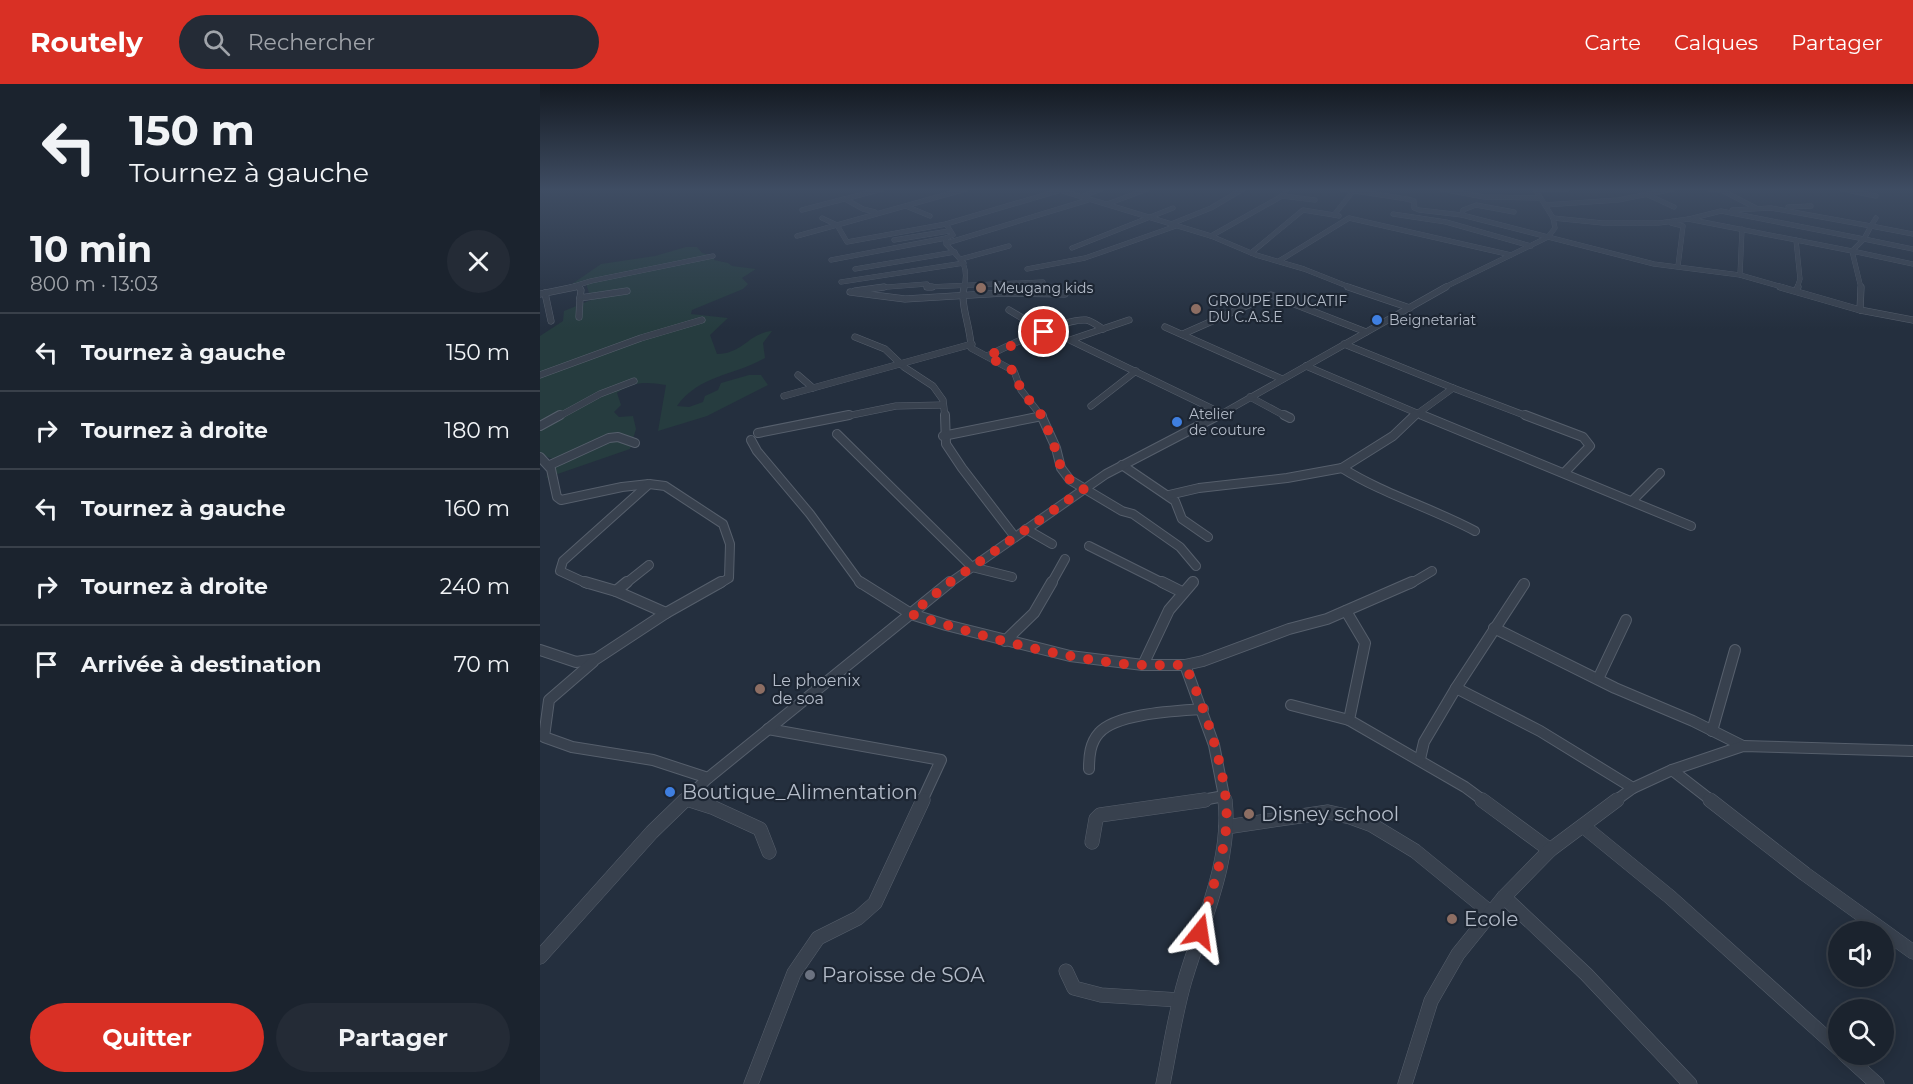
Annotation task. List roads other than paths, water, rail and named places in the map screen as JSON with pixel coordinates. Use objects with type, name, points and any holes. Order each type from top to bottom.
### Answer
[{"type":"street","points":[[843,236],[847,242],[882,236]]},
{"type":"street","points":[[894,240],[920,236]]},
{"type":"street","points":[[946,241],[952,236]]},
{"type":"street","points":[[831,260],[946,241],[964,236]]},
{"type":"street","points":[[1072,248],[1104,236]]},
{"type":"street","points":[[1027,269],[1075,262],[1109,252],[1148,236]]},
{"type":"street","points":[[1211,236],[1251,253],[1410,308]]},
{"type":"street","points":[[1251,253],[1272,236]]},
{"type":"street","points":[[1279,261],[1320,236]]},
{"type":"street","points":[[1423,236],[1461,242],[1511,255]]},
{"type":"street","points":[[1494,236],[1531,246]]},
{"type":"street","points":[[1543,236],[1654,264],[1740,275],[1860,310],[1913,320]]},
{"type":"street","points":[[1678,266],[1682,236]]},
{"type":"street","points":[[1740,275],[1742,236]]},
{"type":"street","points":[[1785,236],[1796,240],[1911,264],[1913,273]]},
{"type":"street","points":[[1836,236],[1913,249]]},
{"type":"street","points":[[1852,251],[1866,236]]},
{"type":"street","points":[[540,957],[652,832],[708,778],[972,567],[1122,465],[1221,413],[1454,282],[1548,237]]},
{"type":"street","points":[[1796,240],[1800,279],[1797,290]]},
{"type":"street","points":[[946,241],[962,261],[967,273],[962,297],[971,348],[1013,370],[1021,390],[1042,416],[1061,468],[1070,480],[1122,511],[1133,514],[1180,548],[1196,566]]},
{"type":"street","points":[[841,282],[962,261],[1009,246]]},
{"type":"street","points":[[1852,251],[1862,293],[1860,310]]},
{"type":"street","points":[[855,269],[955,252]]},
{"type":"street","points":[[551,321],[543,294],[591,281],[713,256]]},
{"type":"street","points":[[911,260],[916,270]]},
{"type":"street","points":[[1043,282],[927,287],[927,284],[897,285],[850,292],[903,299],[1004,293],[1065,294]]},
{"type":"street","points":[[578,286],[581,290],[579,317]]},
{"type":"street","points":[[580,298],[627,291]]},
{"type":"street","points":[[1183,334],[1269,295],[1366,332]]},
{"type":"street","points":[[1009,310],[1034,323],[1044,332]]},
{"type":"street","points":[[540,375],[641,338],[702,320]]},
{"type":"street","points":[[987,356],[1044,332],[1086,320],[1102,328]]},
{"type":"street","points":[[1129,320],[1070,340],[1194,402],[1221,413]]},
{"type":"street","points":[[1165,327],[1282,379]]},
{"type":"street","points":[[855,337],[868,340],[886,350],[899,364],[939,393],[946,420],[943,436],[957,463],[1016,537]]},
{"type":"street","points":[[784,396],[972,344]]},
{"type":"street","points":[[1344,344],[1528,418],[1582,437],[1590,446],[1565,472]]},
{"type":"street","points":[[1306,366],[1691,526]]},
{"type":"street","points":[[1091,406],[1136,372]]},
{"type":"street","points":[[798,375],[813,388]]},
{"type":"street","points":[[540,426],[600,394],[634,381]]},
{"type":"street","points":[[1169,495],[1199,488],[1287,478],[1342,468],[1393,436],[1417,413],[1453,388]]},
{"type":"street","points":[[1250,397],[1290,418]]},
{"type":"street","points":[[758,434],[896,406],[943,405]]},
{"type":"street","points":[[943,436],[1042,416]]},
{"type":"street","points":[[837,434],[972,567],[1012,577]]},
{"type":"street","points":[[550,465],[609,438],[618,437],[634,443]]},
{"type":"street","points":[[751,440],[757,451],[810,514],[863,586],[911,614],[1005,641],[1070,656],[1143,665],[1185,665],[1203,661],[1346,611],[1402,588],[1432,571]]},
{"type":"street","points":[[540,457],[550,465],[557,497],[561,500],[603,490],[649,484],[665,486],[705,510],[723,524],[730,544],[729,578],[666,613],[596,659],[549,700],[544,737],[572,747],[652,760],[708,778]]},
{"type":"street","points":[[1122,465],[1169,495],[1180,509],[1182,519],[1208,537]]},
{"type":"street","points":[[1342,468],[1364,482],[1442,513],[1475,531]]},
{"type":"street","points":[[1632,501],[1660,473]]},
{"type":"street","points":[[649,484],[563,561],[560,571],[593,586],[616,591],[666,613]]},
{"type":"street","points":[[1026,529],[1052,544]]},
{"type":"street","points":[[1089,546],[1182,592]]},
{"type":"street","points":[[1005,641],[1034,613],[1065,559]]},
{"type":"street","points":[[616,591],[649,565]]},
{"type":"street","points":[[1143,665],[1158,629],[1182,592],[1193,582]]},
{"type":"street","points":[[1420,759],[1424,742],[1456,688],[1524,584]]},
{"type":"street","points":[[1346,611],[1365,643],[1349,720]]},
{"type":"street","points":[[1598,679],[1626,620]]},
{"type":"street","points":[[1494,627],[1598,679],[1743,746]]},
{"type":"street","points":[[540,650],[576,662],[596,659]]},
{"type":"street","points":[[1712,731],[1735,650]]},
{"type":"street","points":[[1163,1084],[1179,1000],[1221,858],[1226,827],[1224,796],[1203,709],[1185,665]]},
{"type":"street","points":[[1456,688],[1540,731],[1633,788]]},
{"type":"street","points":[[1291,705],[1349,720],[1420,759],[1493,806],[1550,850]]},
{"type":"street","points":[[1089,769],[1089,751],[1095,739],[1106,727],[1152,715],[1203,709]]},
{"type":"street","points":[[751,1084],[798,967],[811,946],[822,935],[863,916],[875,903],[942,760],[768,729]]},
{"type":"street","points":[[1405,1084],[1431,1001],[1458,954],[1504,897],[1550,850],[1633,788],[1672,770],[1743,746],[1913,751]]},
{"type":"street","points":[[1672,770],[1805,874],[1913,952]]},
{"type":"street","points":[[1092,842],[1098,816],[1224,796]]},
{"type":"street","points":[[687,799],[712,807],[760,829],[769,852]]},
{"type":"street","points":[[1226,827],[1328,812],[1343,813],[1389,835],[1427,861],[1491,914]]},
{"type":"street","points":[[1583,826],[1671,897],[1828,1040]]},
{"type":"street","points":[[1504,897],[1586,974],[1690,1084]]},
{"type":"street","points":[[1066,971],[1074,988],[1089,994],[1179,1000]]},
{"type":"street","points":[[1856,1065],[1877,1084]]},
{"type":"place","name":"Meugang kids","points":[[981,288]]},
{"type":"place","name":"GROUPE EDUCATIF DU C.A.S.E","points":[[1196,309]]},
{"type":"place","name":"Beignetariat","points":[[1377,320]]},
{"type":"place","name":"Atelier de couture","points":[[1177,422]]},
{"type":"place","name":"Le phoenix de soa","points":[[760,689]]},
{"type":"place","name":"Boutique_Alimentation","points":[[670,792]]},
{"type":"place","name":"Disney school","points":[[1249,814]]},
{"type":"place","name":"Ecole","points":[[1452,919]]},
{"type":"place","name":"Paroisse de SOA","points":[[810,975]]}]
